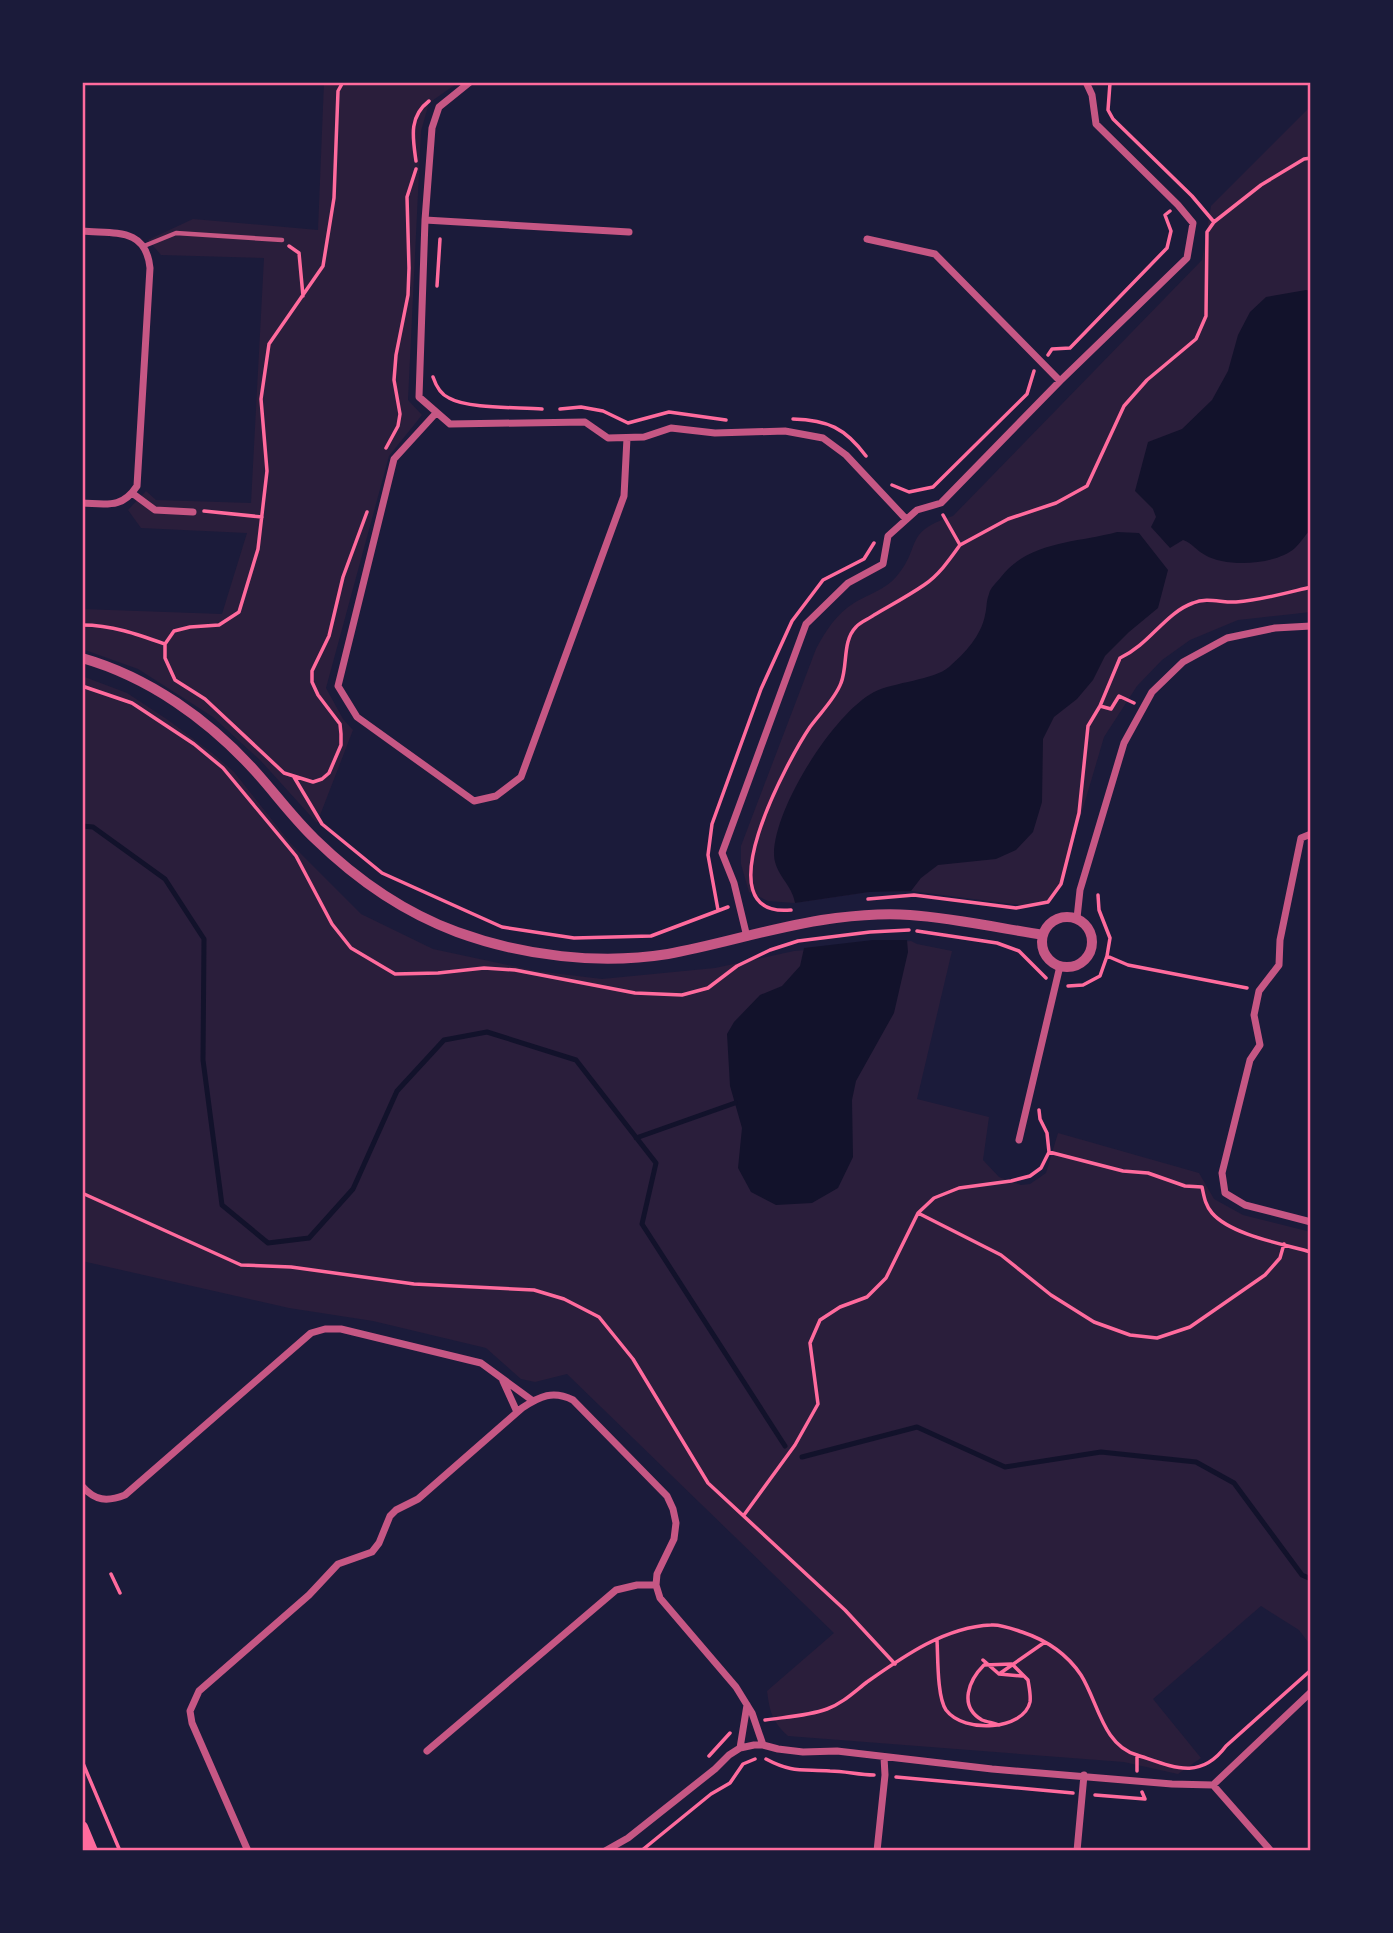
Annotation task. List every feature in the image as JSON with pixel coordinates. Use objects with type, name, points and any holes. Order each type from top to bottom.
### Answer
[{"type":"main road","points":[[82,1827],[92,1851]]},
{"type":"street","points":[[470,82],[439,107],[432,128],[425,220],[419,397],[450,424],[585,422],[608,438],[644,437],[671,428],[715,433],[785,432],[823,438],[846,455],[906,519]]},
{"type":"street","points":[[747,937],[734,883],[722,853],[806,624],[848,583],[883,564],[888,537],[917,510],[941,503],[1060,381],[1187,258],[1193,223],[1096,124],[1092,95],[1086,82]]},
{"type":"street","points":[[425,220],[629,232]]},
{"type":"street","points":[[82,231],[129,235],[138,239],[144,246],[150,268],[139,478],[132,493],[124,501],[114,504],[82,503]]},
{"type":"street","points":[[867,239],[935,254],[1060,381]]},
{"type":"street","points":[[436,413],[394,460],[338,686],[357,717],[474,801],[496,796],[521,777],[624,496],[627,438]]},
{"type":"street","points":[[132,493],[155,509],[193,512]]},
{"type":"street","points":[[1077,918],[1080,890],[1124,743],[1152,692],[1184,662],[1227,639],[1275,628],[1311,626]]},
{"type":"street","points":[[82,658],[135,677],[179,705],[230,745],[300,825],[376,890],[410,911],[457,932],[496,944],[587,958],[628,958],[667,954],[834,918],[911,915],[1043,935]]},
{"type":"street","points":[[1311,834],[1301,838],[1280,940],[1279,965],[1259,991],[1254,1015],[1260,1045],[1250,1060],[1222,1172],[1225,1193],[1245,1205],[1311,1222]]},
{"type":"street","points":[[1060,918],[1077,918],[1090,930],[1092,947],[1080,963],[1060,966],[1043,950],[1043,935],[1046,927],[1060,918]]},
{"type":"street","points":[[1018,1140],[1060,966]]},
{"type":"street","points":[[82,1486],[89,1494],[101,1500],[125,1496],[311,1333],[324,1329],[341,1329],[481,1363],[533,1401]]},
{"type":"street","points":[[503,1380],[517,1412]]},
{"type":"street","points":[[248,1851],[192,1723],[190,1711],[199,1691],[309,1595],[338,1564],[372,1552],[396,1510],[418,1499],[517,1412],[552,1393],[573,1399],[667,1496],[676,1523],[674,1539],[662,1561],[656,1585],[660,1598],[736,1687],[755,1722],[763,1745]]},
{"type":"street","points":[[427,1751],[616,1590],[636,1585],[656,1585]]},
{"type":"street","points":[[605,1851],[628,1838],[740,1748],[763,1745],[803,1752],[837,1751],[992,1769],[1213,1785],[1311,1692]]},
{"type":"street","points":[[740,1748],[747,1705]]},
{"type":"street","points":[[877,1851],[885,1775],[884,1757]]},
{"type":"street","points":[[1077,1851],[1084,1775]]},
{"type":"street","points":[[1213,1785],[1271,1851]]},
{"type":"lane","points":[[144,246],[176,233],[282,240]]},
{"type":"path","points":[[343,82],[338,91],[334,198],[323,266],[269,344],[261,400],[267,471],[262,517],[258,549],[239,612],[219,625],[190,627],[174,632],[165,644],[165,658],[175,680],[205,699],[284,773],[313,782],[329,773],[341,745],[340,724],[318,695],[312,682],[312,671],[329,636],[343,577],[368,509]]},
{"type":"path","points":[[1110,83],[1108,110],[1113,119],[1192,196],[1214,222]]},
{"type":"path","points":[[384,453],[398,426],[400,414],[394,380],[408,295],[406,209],[417,159],[413,125],[419,108],[434,97]]},
{"type":"path","points":[[795,910],[769,909],[757,900],[750,884],[750,867],[766,811],[809,729],[841,683],[845,652],[855,627],[926,584],[945,566],[960,545],[1008,519],[1056,503],[1087,486],[1124,406],[1147,380],[1196,339],[1206,316],[1207,232],[1214,222],[1261,185],[1304,159],[1311,158]]},
{"type":"path","points":[[892,485],[909,492],[933,487],[1027,394],[1032,373],[1052,349],[1070,348],[1167,248],[1171,231],[1165,215],[1178,205]]},
{"type":"path","points":[[436,293],[440,239]]},
{"type":"path","points":[[282,240],[299,253],[303,297]]},
{"type":"path","points":[[431,373],[436,388],[447,398],[462,403],[546,410]]},
{"type":"path","points":[[558,409],[581,407],[603,411],[628,423],[669,412],[732,420]]},
{"type":"path","points":[[783,419],[806,419],[837,427],[856,443],[868,459]]},
{"type":"path","points":[[934,505],[946,517],[960,545]]},
{"type":"path","points":[[193,512],[203,510],[262,517]]},
{"type":"path","points":[[914,895],[1016,908],[1048,902],[1061,884],[1079,813],[1088,726],[1100,706],[1120,658],[1135,651],[1173,614],[1191,603],[1202,600],[1231,603],[1261,600],[1311,587]]},
{"type":"path","points":[[82,625],[104,625],[123,629],[165,644]]},
{"type":"path","points":[[82,686],[132,703],[194,744],[223,768],[296,856],[332,924],[351,948],[395,974],[438,974],[484,968],[515,970],[635,993],[682,995],[709,988],[737,966],[769,950],[798,941],[911,930],[997,943],[1019,951],[1055,985],[1083,985],[1100,976],[1107,956],[1110,938],[1099,910],[1098,895]]},
{"type":"path","points":[[1100,706],[1111,709],[1119,696],[1144,707]]},
{"type":"path","points":[[294,776],[322,824],[382,873],[502,927],[574,938],[651,936],[699,920],[718,910],[739,905]]},
{"type":"path","points":[[1107,956],[1128,965],[1259,991]]},
{"type":"path","points":[[744,1516],[795,1445],[818,1404],[810,1343],[820,1320],[840,1307],[867,1297],[886,1278],[918,1213],[934,1198],[959,1188],[1030,1176],[1041,1168],[1049,1152],[1046,1133],[1040,1119],[1039,1101]]},
{"type":"path","points":[[1049,1152],[1123,1171],[1148,1172],[1185,1186],[1202,1187],[1207,1206],[1213,1215],[1230,1227],[1311,1252]]},
{"type":"path","points":[[82,1193],[241,1265],[291,1267],[414,1283],[534,1290],[564,1299],[598,1317],[633,1359],[708,1483],[845,1610],[895,1664]]},
{"type":"path","points":[[918,1213],[1001,1255],[1051,1295],[1094,1322],[1130,1335],[1157,1338],[1190,1327],[1265,1275],[1280,1258],[1284,1244]]},
{"type":"path","points":[[111,1573],[120,1593]]},
{"type":"path","points":[[755,1722],[828,1709],[847,1699],[895,1664],[952,1632],[994,1624],[1034,1636],[1066,1656],[1080,1673],[1117,1745],[1125,1752],[1180,1767],[1206,1766],[1216,1760],[1226,1746],[1311,1670]]},
{"type":"path","points":[[937,1640],[944,1708],[960,1722],[985,1727],[999,1725],[1024,1712],[1030,1703],[1028,1680],[1013,1664],[988,1664],[976,1672],[969,1683],[971,1708],[981,1719],[999,1725]]},
{"type":"path","points":[[999,1674],[1046,1642]]},
{"type":"path","points":[[983,1660],[999,1674],[1024,1676]]},
{"type":"path","points":[[730,1783],[707,1758],[736,1725],[744,1724]]},
{"type":"path","points":[[1136,1779],[1137,1755]]},
{"type":"path","points":[[82,1761],[120,1851]]},
{"type":"shaded area","points":[[324,82],[459,82],[429,103],[421,131],[408,400],[422,415],[389,456],[326,688],[343,719],[353,730],[317,823],[261,761],[213,717],[138,669],[82,649],[82,609],[222,614],[247,533],[141,528],[128,510],[146,491],[156,500],[251,503],[264,258],[161,255],[148,240],[193,219],[318,230]]},
{"type":"shaded area","points":[[1311,106],[1311,612],[1238,620],[1190,640],[1162,660],[1137,686],[1104,737],[1061,883],[1045,902],[1028,906],[911,891],[869,892],[795,903],[768,901],[749,892],[741,864],[741,846],[816,649],[827,630],[848,607],[892,581],[904,566],[920,534],[937,522],[953,516],[1202,260],[1211,206]]},
{"type":"shaded area","points":[[1311,291],[1309,531],[1287,554],[1251,563],[1214,559],[1183,540],[1170,548],[1151,527],[1156,517],[1153,509],[1135,491],[1148,442],[1182,429],[1212,400],[1228,371],[1238,335],[1250,312],[1266,297]]},
{"type":"shaded area","points":[[1117,532],[1139,533],[1168,570],[1158,608],[1105,656],[1093,680],[1077,699],[1054,717],[1043,739],[1042,802],[1033,832],[1016,850],[996,859],[938,865],[921,878],[911,891],[869,892],[795,903],[791,890],[775,862],[776,836],[795,789],[809,764],[841,720],[874,692],[934,675],[949,667],[966,650],[980,630],[992,587],[1012,565],[1025,556],[1054,545]]},
{"type":"shaded area","points":[[82,676],[127,693],[212,753],[234,772],[291,844],[361,914],[433,949],[536,971],[602,979],[715,968],[794,951],[911,941],[952,951],[917,1099],[989,1117],[983,1160],[999,1177],[1021,1185],[1030,1184],[1046,1173],[1058,1133],[1199,1173],[1214,1199],[1243,1215],[1311,1232],[1311,1646],[1299,1630],[1261,1606],[1153,1699],[1201,1758],[1178,1774],[1124,1762],[788,1736],[773,1716],[767,1691],[834,1633],[567,1374],[535,1382],[521,1379],[486,1348],[373,1321],[289,1308],[82,1261]]},
{"type":"shaded area","points":[[873,940],[907,940],[908,952],[894,1013],[856,1081],[852,1100],[853,1157],[838,1188],[812,1203],[776,1205],[751,1192],[738,1168],[742,1128],[730,1086],[727,1034],[734,1022],[760,995],[782,986],[800,966],[804,948]]},
{"type":"waterway","points":[[82,826],[93,827],[165,879],[204,939],[203,1060],[222,1205],[268,1243],[309,1238],[353,1189],[397,1091],[444,1040],[487,1032],[576,1060],[656,1163],[642,1224],[785,1446]]},
{"type":"waterway","points":[[636,1138],[735,1103]]},
{"type":"waterway","points":[[802,1457],[917,1427],[1005,1467],[1101,1452],[1196,1462],[1234,1483],[1302,1575],[1311,1579]]}]
